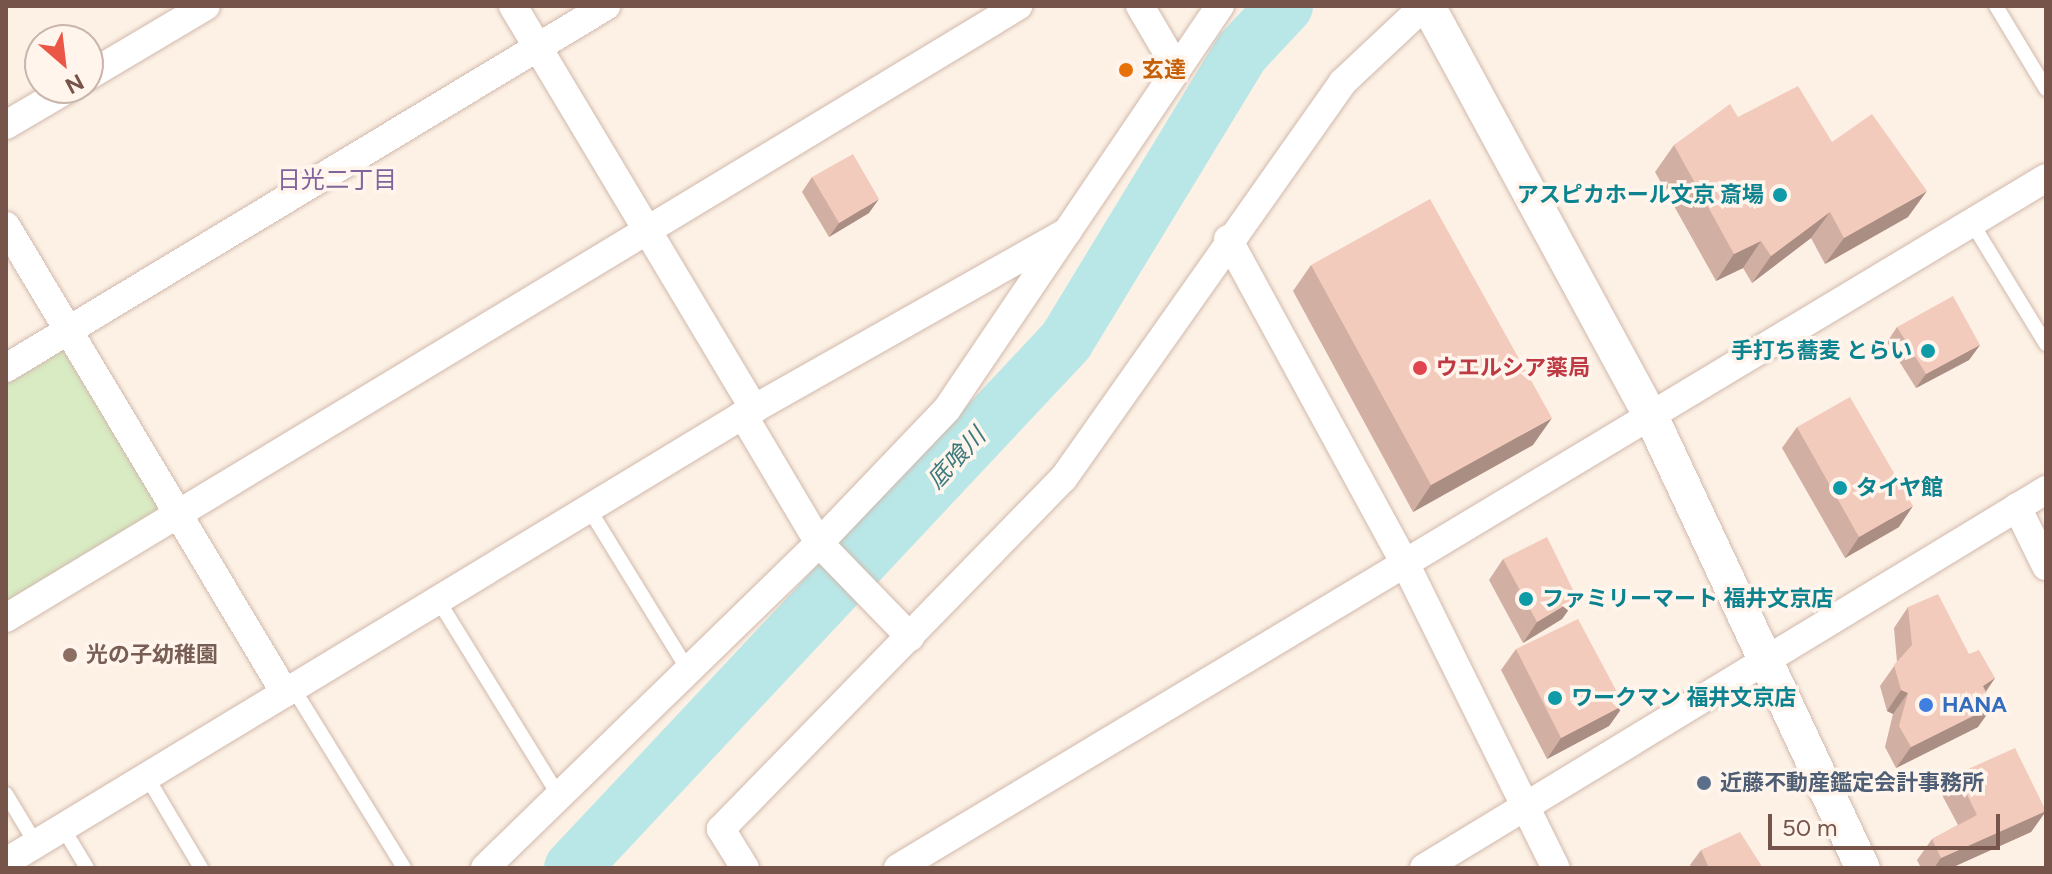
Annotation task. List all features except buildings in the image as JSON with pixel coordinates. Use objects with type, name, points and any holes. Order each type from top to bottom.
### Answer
[{"type":"street","points":[[104,67],[206,6]]},
{"type":"street","points":[[513,6],[647,231],[824,549],[903,630]]},
{"type":"street","points":[[6,368],[606,6]]},
{"type":"street","points":[[6,618],[1018,6]]},
{"type":"street","points":[[1140,6],[1176,67]]},
{"type":"street","points":[[485,868],[688,670],[824,549],[947,409],[1220,6]]},
{"type":"street","points":[[745,868],[721,829],[903,630],[1063,479],[1228,239],[1343,82],[1426,6],[1651,416],[1863,868]]},
{"type":"street","points":[[6,125],[42,104]]},
{"type":"street","points":[[898,868],[2046,178]]},
{"type":"street","points":[[6,226],[178,514],[289,690]]},
{"type":"street","points":[[6,862],[749,412],[1068,231]]},
{"type":"street","points":[[1228,239],[1405,563],[1556,868]]},
{"type":"street","points":[[1424,868],[2046,490]]},
{"type":"street","points":[[2017,507],[2046,566]]},
{"type":"lane","points":[[1996,6],[2046,89]]},
{"type":"lane","points":[[1972,223],[2046,344]]},
{"type":"lane","points":[[589,509],[688,670]]},
{"type":"lane","points":[[438,600],[559,796]]},
{"type":"lane","points":[[289,690],[404,868]]},
{"type":"lane","points":[[147,777],[201,868]]},
{"type":"lane","points":[[6,794],[36,844]]},
{"type":"lane","points":[[63,828],[87,868]]},
{"type":"green space","points":[[69,331],[178,514],[6,618],[6,368]]},
{"type":"waterway","name":"底喰川","points":[[572,868],[1066,341],[1242,52],[1285,6]]},
{"type":"place","name":"玄達","points":[[1126,70]]},
{"type":"place","name":"アスピカホール文京 斎場","points":[[1780,195]]},
{"type":"place","name":"手打ち蕎麦 とらい","points":[[1928,351]]},
{"type":"place","name":"ウエルシア薬局","points":[[1420,368]]},
{"type":"place","name":"タイヤ館","points":[[1840,488]]},
{"type":"place","name":"ファミリーマート 福井文京店","points":[[1526,599]]},
{"type":"place","name":"光の子幼稚園","points":[[70,655]]},
{"type":"place","name":"ワークマン 福井文京店","points":[[1555,698]]},
{"type":"place","name":"HANA","points":[[1926,705]]},
{"type":"place","name":"近藤不動産鑑定会計事務所","points":[[1704,783]]},
{"type":"district","name":"日光二丁目","points":[[337,180]]}]
